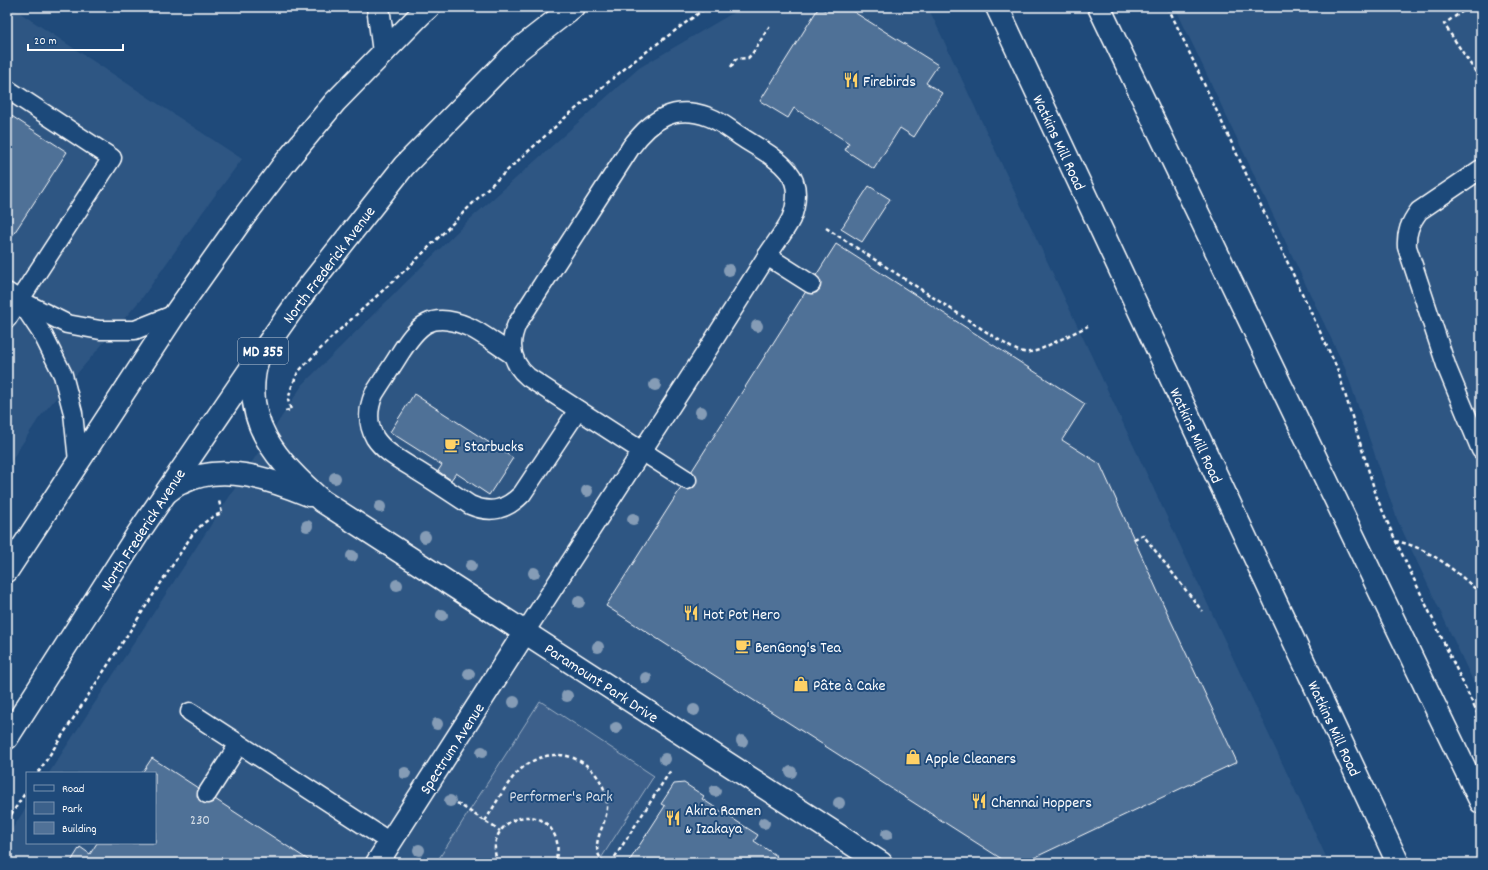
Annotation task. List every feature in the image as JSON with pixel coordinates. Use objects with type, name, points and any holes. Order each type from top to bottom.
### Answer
[{"type":"main road","points":[[378,7],[384,52]]},
{"type":"main road","points":[[7,571],[175,314],[240,222],[284,164],[335,102],[429,7]]},
{"type":"main road","name":"North Frederick Avenue","points":[[7,738],[137,535],[306,290],[404,166],[518,50],[573,7]]},
{"type":"main road","name":"Watkins Mill Road","points":[[997,7],[1398,863]]},
{"type":"main road","points":[[1099,7],[1481,802]]},
{"type":"main road","name":"Paramount Park Drive","points":[[258,358],[254,371],[253,402],[262,430],[268,443],[285,466],[322,501],[881,863]]},
{"type":"main road","name":"Paramount Park Drive","points":[[166,493],[181,483],[199,476],[233,474],[251,475],[272,481],[322,501]]},
{"type":"main road","name":"Spectrum Avenue","points":[[377,863],[525,632]]},
{"type":"lane","points":[[7,89],[112,158],[13,296],[7,319]]},
{"type":"lane","points":[[525,632],[642,451],[767,256],[790,222],[794,211],[796,202],[795,187],[789,173],[779,161],[712,118],[688,112],[672,114],[657,121],[643,132],[631,147],[517,324],[512,339],[513,355],[518,367],[528,377],[578,410],[642,451],[687,480]]},
{"type":"lane","points":[[1481,169],[1419,212],[1412,220],[1407,238],[1407,247],[1447,368],[1481,450]]},
{"type":"lane","points":[[767,256],[811,284]]},
{"type":"lane","points":[[13,296],[67,324],[100,330],[135,330],[175,314]]},
{"type":"lane","points":[[13,296],[43,335],[63,375],[73,413],[78,461]]},
{"type":"lane","points":[[513,355],[477,332],[459,323],[436,321],[421,327],[411,336],[371,400],[369,417],[370,427],[376,438],[390,453],[470,505],[485,510],[491,510],[498,509],[511,503],[522,494],[578,410]]},
{"type":"lane","points":[[190,712],[390,842]]},
{"type":"lane","points":[[207,794],[239,744]]},
{"type":"path","points":[[262,430],[272,412],[291,410],[288,400],[298,372],[333,336],[414,262],[488,188],[567,116],[634,61],[708,7]]},
{"type":"path","points":[[1168,7],[1336,368],[1377,498],[1395,540],[1481,721]]},
{"type":"path","points":[[1469,7],[1444,24],[1481,80]]},
{"type":"path","points":[[731,67],[736,59],[748,58],[752,54],[771,24]]},
{"type":"path","points":[[826,228],[999,340],[1021,352],[1040,350],[1088,326]]},
{"type":"path","points":[[39,772],[192,535],[204,522],[213,516],[222,513],[218,496],[233,474]]},
{"type":"path","points":[[1134,539],[1143,535],[1202,612]]},
{"type":"path","points":[[1395,540],[1416,547],[1434,556],[1450,567],[1481,594]]},
{"type":"path","points":[[485,821],[514,775],[527,763],[541,757],[556,755],[571,757],[586,764],[597,775],[604,788],[607,811],[597,846],[599,856],[606,863]]},
{"type":"path","points":[[611,863],[671,770]]},
{"type":"path","points":[[7,821],[26,792]]},
{"type":"path","points":[[457,803],[500,831]]},
{"type":"path","points":[[498,863],[494,848],[500,831],[506,824],[514,819],[522,817],[531,817],[540,820],[553,832],[557,840],[558,849],[554,863]]},
{"type":"shaded area","points":[[7,7],[11,7],[242,159],[142,298],[39,418],[7,467]]},
{"type":"shaded area","points":[[743,7],[928,7],[1329,863],[7,863],[7,837],[26,808],[26,844],[156,844],[156,772],[50,772],[303,384],[468,221],[639,68]]},
{"type":"shaded area","points":[[1175,7],[1481,7],[1481,698],[1397,519],[1345,368]]},
{"type":"green space","name":"Performer's Park","points":[[540,701],[654,776],[598,863],[436,863]]},
{"type":"building","points":[[819,7],[825,10],[826,7],[846,7],[938,65],[926,83],[942,93],[914,137],[900,128],[874,169],[845,150],[849,143],[794,108],[788,118],[760,101]]},
{"type":"building","points":[[7,113],[67,152],[7,244]]},
{"type":"building","points":[[869,186],[890,199],[862,242],[841,229]]},
{"type":"building","points":[[836,244],[1085,404],[1062,440],[1100,464],[1237,762],[1023,863],[1008,863],[606,606]]},
{"type":"building","name":"Starbucks","points":[[414,394],[513,458],[489,495],[456,473],[451,480],[438,471],[442,465],[390,432]]},
{"type":"building","points":[[152,758],[313,863],[70,863],[80,847],[90,854],[96,844],[156,844],[156,772],[143,772]]},
{"type":"building","points":[[684,783],[704,796],[702,799],[758,835],[754,841],[777,856],[772,863],[628,863],[665,806],[661,804],[674,784]]},
{"type":"place","name":"Firebirds","points":[[851,80]]},
{"type":"place","name":"Starbucks","points":[[452,445]]},
{"type":"place","name":"Hot Pot Hero","points":[[691,613]]},
{"type":"place","name":"BenGong's Tea","points":[[743,646]]},
{"type":"place","name":"Pâte à Cake","points":[[801,684]]},
{"type":"place","name":"Apple Cleaners","points":[[913,757]]},
{"type":"place","name":"Chennai Hoppers","points":[[979,801]]},
{"type":"place","name":"Akira Ramen & Izakaya","points":[[673,818]]}]
